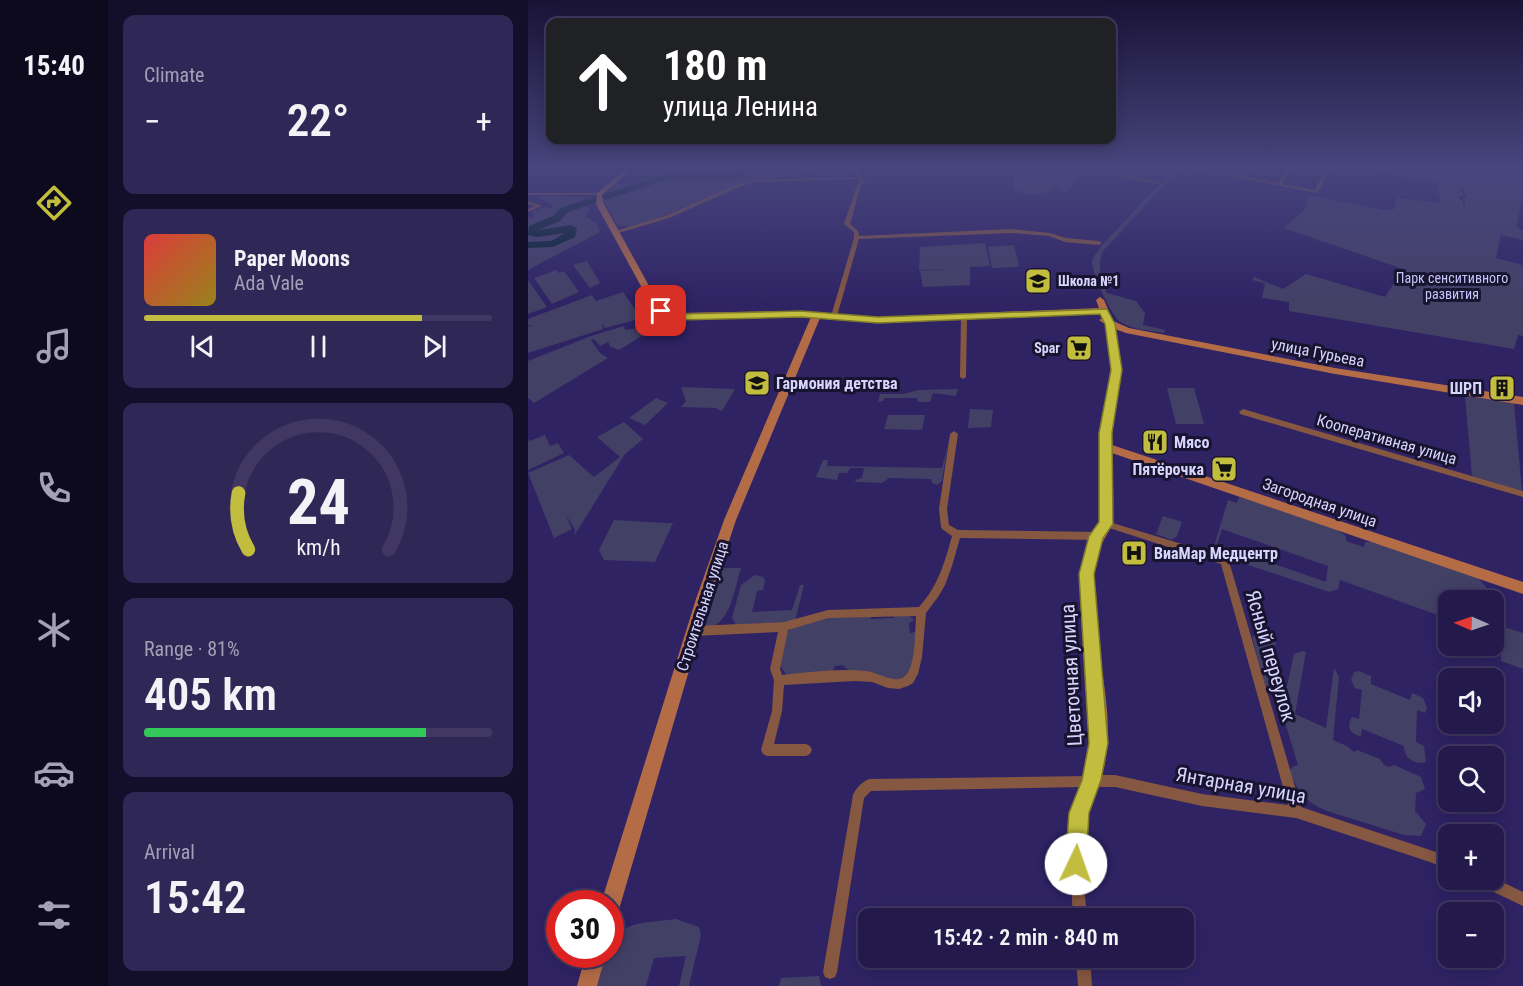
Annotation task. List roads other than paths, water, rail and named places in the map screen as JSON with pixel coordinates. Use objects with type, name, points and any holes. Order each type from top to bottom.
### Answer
[{"type":"main road","points":[[604,212],[656,306],[669,315],[689,317],[817,315],[878,320],[1103,311]]},
{"type":"main road","name":"Цветочная улица","points":[[1083,312],[1093,308],[1100,300],[1110,324],[1117,370],[1106,421],[1101,530],[1087,574],[1099,743],[1092,780]]},
{"type":"main road","name":"улица Гурьева","points":[[1083,312],[1126,330],[1335,371],[1523,401]]},
{"type":"main road","name":"Строительная улица","points":[[615,890],[730,520],[817,315]]},
{"type":"main road","name":"Загородная улица","points":[[1106,447],[1523,588]]},
{"type":"main road","points":[[587,986],[592,968]]},
{"type":"street","points":[[615,232],[678,212]]},
{"type":"street","points":[[834,316],[857,238],[856,232],[847,224],[851,212]]},
{"type":"street","points":[[857,238],[1012,231],[1099,243]]},
{"type":"street","points":[[963,377],[964,317]]},
{"type":"street","name":"Кооперативная улица","points":[[1243,412],[1523,494]]},
{"type":"street","points":[[954,434],[943,509],[945,527],[957,534],[1101,530]]},
{"type":"street","name":"Ясный переулок","points":[[1101,530],[1225,561],[1296,812]]},
{"type":"street","points":[[779,680],[868,676],[892,684],[902,684],[911,678],[916,665],[921,612],[934,598],[944,581],[957,534]]},
{"type":"street","points":[[694,631],[784,627],[828,614],[921,612]]},
{"type":"street","points":[[784,627],[775,669],[779,680],[777,711],[767,750],[806,750]]},
{"type":"street","name":"Цветочная улица","points":[[1079,908],[1076,864],[1079,813],[1092,780]]},
{"type":"street","name":"Янтарная улица","points":[[830,972],[859,795],[869,785],[1115,781],[1202,800],[1296,812],[1438,859]]},
{"type":"street","points":[[1504,890],[1523,899]]},
{"type":"street","points":[[1084,968],[1085,986]]},
{"type":"waterway","points":[[528,245],[553,244],[571,235],[571,228],[537,234],[529,232],[552,221],[563,212]]},
{"type":"place","name":"Школа №1","points":[[1038,281]]},
{"type":"place","name":"Spar","points":[[1079,348]]},
{"type":"place","name":"Гармония детства","points":[[757,383]]},
{"type":"place","name":"ШРП","points":[[1502,388]]},
{"type":"place","name":"Мясо","points":[[1155,442]]},
{"type":"place","name":"Пятёрочка","points":[[1224,469]]},
{"type":"place","name":"ВиаМар Медцентр","points":[[1134,553]]},
{"type":"park label","name":"Парк сенситивного развития","points":[[1452,286]]}]
